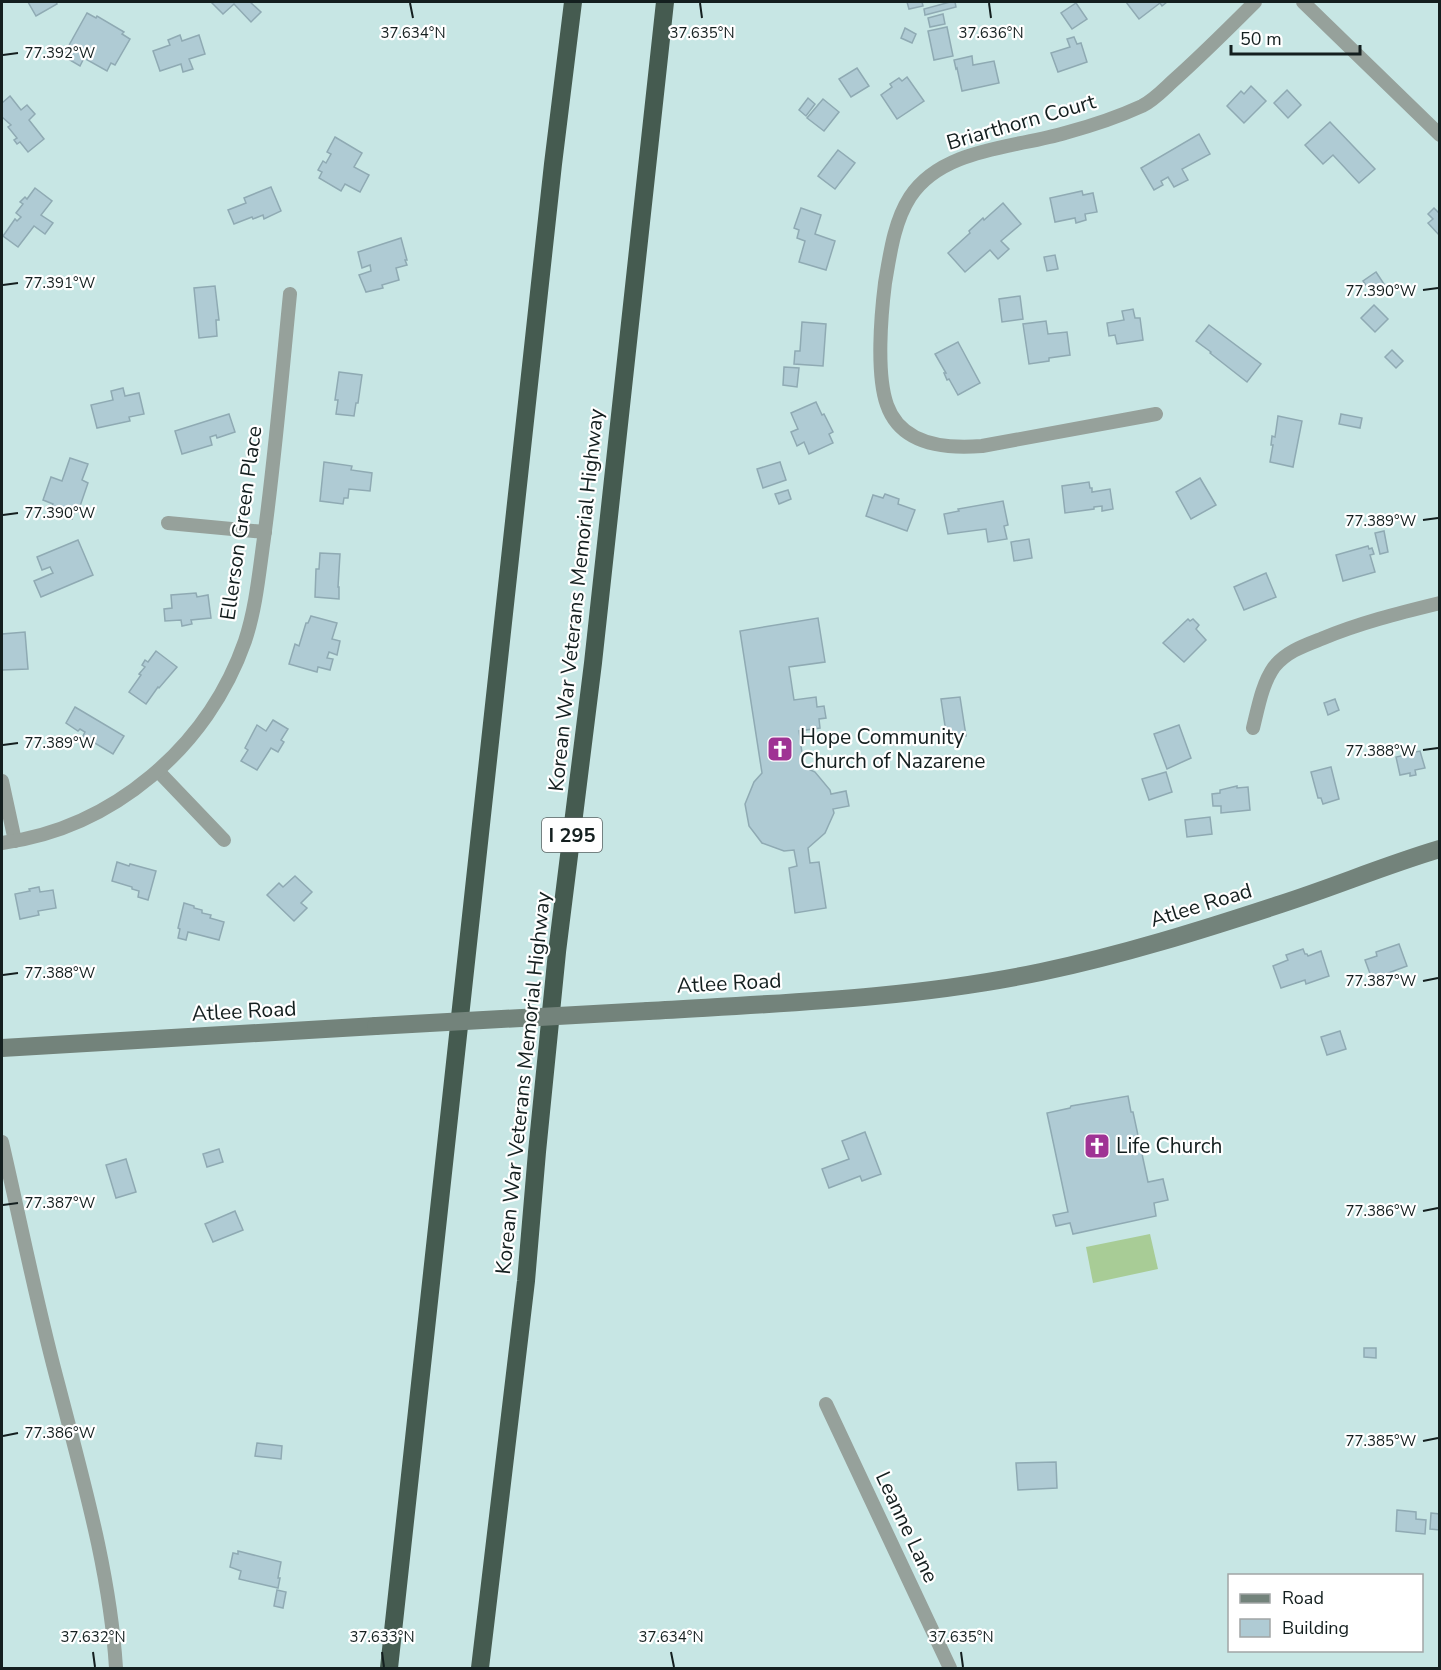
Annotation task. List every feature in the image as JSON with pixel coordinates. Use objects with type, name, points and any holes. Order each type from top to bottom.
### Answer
[{"type":"highway","points":[[389,1668],[573,2]]},
{"type":"highway","name":"Korean War Veterans Memorial Highway","points":[[480,1668],[526,1281],[557,952],[593,663],[665,2]]},
{"type":"main road","name":"Atlee Road","points":[[2,1048],[809,1001],[909,993],[972,985],[1042,972],[1152,944],[1282,904],[1440,849]]},
{"type":"street","name":"Briarthorn Court","points":[[1156,414],[982,446],[935,445],[919,440],[896,422],[882,392],[883,298],[890,251],[901,214],[910,196],[938,169],[974,154],[1065,134],[1145,105],[1192,64],[1255,2]]},
{"type":"street","points":[[1303,2],[1440,135]]},
{"type":"street","name":"Ellerson Green Place","points":[[8,842],[36,836],[71,824],[132,791],[158,771],[197,730],[217,702],[233,671],[245,640],[254,606],[265,532],[290,294]]},
{"type":"street","points":[[168,523],[265,532]]},
{"type":"street","points":[[1253,728],[1264,686],[1272,669],[1292,651],[1341,630],[1440,603]]},
{"type":"street","points":[[158,771],[224,840]]},
{"type":"street","points":[[2,781],[8,842]]},
{"type":"street","points":[[2,1142],[58,1386],[78,1453],[100,1550],[110,1603],[116,1668]]},
{"type":"street","name":"Leanne Lane","points":[[826,1404],[950,1668]]},
{"type":"green space","points":[[1150,1234],[1158,1269],[1093,1283],[1086,1247]]},
{"type":"building","points":[[28,2],[56,2],[57,4],[36,16]]},
{"type":"building","points":[[211,2],[250,2],[261,12],[251,22],[234,4],[223,14]]},
{"type":"building","points":[[907,2],[922,2],[923,6],[909,9]]},
{"type":"building","points":[[955,2],[956,7],[925,15],[924,9]]},
{"type":"building","points":[[1126,2],[1167,2],[1162,6],[1160,3],[1139,19]]},
{"type":"building","points":[[1076,3],[1087,19],[1072,29],[1061,13]]},
{"type":"building","points":[[87,13],[96,18],[97,16],[124,32],[122,34],[130,39],[115,65],[111,63],[107,71],[84,58],[80,66],[63,56]]},
{"type":"building","points":[[943,14],[945,24],[930,27],[928,18]]},
{"type":"building","points":[[947,27],[953,56],[934,60],[928,31]]},
{"type":"building","points":[[905,28],[916,34],[912,43],[901,38]]},
{"type":"building","points":[[180,35],[182,41],[199,35],[205,54],[189,59],[193,69],[183,72],[181,64],[160,71],[153,51],[170,45],[168,40]]},
{"type":"building","points":[[1074,37],[1077,44],[1081,43],[1087,62],[1058,72],[1051,53],[1070,47],[1067,39]]},
{"type":"building","points":[[972,56],[973,65],[994,61],[999,83],[962,91],[954,60]]},
{"type":"building","points":[[857,68],[869,86],[851,97],[839,79]]},
{"type":"building","points":[[907,77],[924,101],[897,119],[881,95],[892,87],[890,84],[899,78],[902,81]]},
{"type":"building","points":[[1251,86],[1266,101],[1244,123],[1227,106],[1241,91],[1244,94]]},
{"type":"building","points":[[1287,90],[1301,105],[1288,118],[1274,103]]},
{"type":"building","points":[[10,96],[21,110],[27,105],[35,114],[29,120],[44,139],[28,152],[20,142],[17,144],[14,140],[17,138],[8,127],[11,125],[2,117],[2,103]]},
{"type":"building","points":[[808,98],[815,104],[806,116],[799,110]]},
{"type":"building","points":[[823,99],[839,112],[824,131],[807,118]]},
{"type":"building","points":[[1330,122],[1375,169],[1359,183],[1333,155],[1323,164],[1305,145]]},
{"type":"building","points":[[1199,134],[1210,154],[1182,169],[1188,180],[1174,187],[1168,177],[1161,181],[1163,185],[1154,190],[1141,168]]},
{"type":"building","points":[[335,137],[362,153],[354,167],[369,175],[360,192],[345,184],[341,191],[319,178],[322,172],[318,170],[331,154],[327,152]]},
{"type":"building","points":[[838,150],[855,163],[835,189],[818,176]]},
{"type":"building","points":[[271,187],[281,211],[264,219],[263,215],[234,224],[228,210],[246,203],[244,198]]},
{"type":"building","points":[[35,188],[52,201],[41,215],[53,223],[45,234],[34,226],[18,247],[3,236],[15,219],[17,221],[21,217],[16,213],[23,204],[20,202],[25,197],[27,199]]},
{"type":"building","points":[[1082,191],[1083,195],[1093,193],[1097,212],[1085,214],[1086,220],[1076,223],[1075,218],[1055,222],[1050,198]]},
{"type":"building","points":[[1003,203],[1021,224],[1001,241],[1009,249],[998,259],[990,250],[965,272],[948,253],[983,218],[984,220]]},
{"type":"building","points":[[801,208],[821,215],[815,234],[835,241],[826,270],[799,262],[805,241],[797,238],[799,230],[794,228]]},
{"type":"building","points":[[1434,208],[1440,211],[1439,235],[1428,223],[1433,219],[1428,214]]},
{"type":"building","points":[[401,238],[407,265],[396,268],[399,280],[382,285],[383,288],[366,292],[359,275],[371,271],[370,265],[362,268],[358,252]]},
{"type":"building","points":[[1055,255],[1058,269],[1047,271],[1044,257]]},
{"type":"building","points":[[1376,272],[1386,287],[1373,296],[1363,281]]},
{"type":"building","points":[[215,286],[219,320],[216,320],[217,336],[199,338],[194,288]]},
{"type":"building","points":[[1020,296],[1023,319],[1002,322],[999,299]]},
{"type":"building","points":[[1374,305],[1388,319],[1375,332],[1361,318]]},
{"type":"building","points":[[1133,309],[1135,318],[1140,318],[1143,340],[1117,344],[1115,335],[1109,336],[1107,323],[1124,320],[1122,311]]},
{"type":"building","points":[[1046,321],[1048,334],[1067,332],[1070,355],[1029,364],[1023,324]]},
{"type":"building","points":[[802,322],[826,324],[823,366],[794,364],[795,351],[800,351]]},
{"type":"building","points":[[1209,325],[1261,364],[1247,382],[1196,341]]},
{"type":"building","points":[[958,342],[980,383],[958,395],[949,379],[947,380],[944,373],[946,373],[935,354]]},
{"type":"building","points":[[1392,350],[1403,361],[1396,368],[1385,357]]},
{"type":"building","points":[[784,367],[799,368],[797,387],[783,385]]},
{"type":"building","points":[[339,372],[362,375],[354,416],[336,414],[338,400],[335,400]]},
{"type":"building","points":[[123,388],[125,396],[139,393],[144,414],[129,417],[130,421],[97,428],[91,405],[113,400],[111,391]]},
{"type":"building","points":[[816,402],[833,432],[829,434],[833,443],[809,454],[804,442],[797,446],[791,432],[798,429],[791,413]]},
{"type":"building","points":[[229,414],[235,432],[217,438],[216,435],[210,437],[212,445],[182,454],[175,431]]},
{"type":"building","points":[[1341,414],[1362,418],[1360,428],[1339,424]]},
{"type":"building","points":[[1278,416],[1302,421],[1293,467],[1270,462],[1272,436],[1275,437]]},
{"type":"building","points":[[70,458],[88,464],[82,480],[88,483],[78,512],[75,511],[72,519],[50,512],[53,504],[43,500],[51,477],[62,481]]},
{"type":"building","points":[[324,462],[352,466],[351,470],[372,473],[370,491],[349,489],[348,498],[344,498],[343,504],[320,501]]},
{"type":"building","points":[[780,462],[786,480],[763,488],[757,469]]},
{"type":"building","points":[[1200,478],[1216,505],[1191,519],[1176,492]]},
{"type":"building","points":[[1089,482],[1092,492],[1110,489],[1113,509],[1102,511],[1102,506],[1065,513],[1062,486]]},
{"type":"building","points":[[788,490],[791,499],[779,504],[775,494]]},
{"type":"building","points":[[885,494],[899,499],[898,504],[915,510],[907,531],[866,516],[873,495],[883,498]]},
{"type":"building","points":[[1003,501],[1008,525],[1004,526],[1007,539],[988,542],[986,529],[948,534],[944,514],[959,511],[958,509]]},
{"type":"building","points":[[1384,531],[1388,552],[1380,554],[1375,533]]},
{"type":"building","points":[[1029,539],[1032,558],[1014,561],[1011,542]]},
{"type":"building","points":[[78,540],[93,575],[41,597],[34,581],[53,573],[50,567],[42,570],[37,557]]},
{"type":"building","points":[[1368,546],[1369,549],[1372,548],[1374,554],[1370,555],[1375,572],[1343,581],[1336,555]]},
{"type":"building","points":[[320,553],[340,554],[339,599],[315,597],[316,569],[319,569]]},
{"type":"building","points":[[1266,573],[1276,597],[1244,610],[1234,587]]},
{"type":"building","points":[[196,593],[197,597],[208,595],[211,618],[191,620],[192,624],[182,626],[181,620],[165,621],[164,609],[172,608],[171,595]]},
{"type":"building","points":[[311,616],[337,623],[332,639],[340,641],[337,655],[329,652],[327,658],[333,659],[330,670],[318,667],[317,672],[289,664],[295,644],[299,646],[306,623]]},
{"type":"building","name":"Hope Community Church of Nazarene","points":[[818,618],[825,662],[789,667],[794,700],[816,697],[817,707],[824,706],[826,718],[819,719],[820,728],[799,731],[804,767],[815,772],[831,794],[846,791],[849,806],[833,809],[834,813],[825,833],[808,848],[810,863],[819,862],[826,908],[795,913],[789,868],[797,866],[794,850],[784,851],[762,843],[749,826],[745,804],[754,782],[762,773],[740,631]]},
{"type":"building","points":[[1188,619],[1190,621],[1193,619],[1199,625],[1196,629],[1206,640],[1184,662],[1163,643]]},
{"type":"building","points":[[25,632],[28,669],[2,670],[2,634]]},
{"type":"building","points":[[156,651],[177,667],[146,704],[129,692],[145,667],[142,665],[145,660],[148,662]]},
{"type":"building","points":[[960,697],[966,736],[947,739],[941,699]]},
{"type":"building","points":[[1335,699],[1339,710],[1328,715],[1324,703]]},
{"type":"building","points":[[75,707],[124,736],[113,754],[83,736],[85,732],[80,729],[78,731],[66,723]]},
{"type":"building","points":[[273,720],[288,729],[281,740],[284,742],[278,752],[271,748],[257,770],[241,761],[248,750],[245,748],[257,725],[266,731]]},
{"type":"building","points":[[1179,725],[1191,758],[1167,769],[1154,734]]},
{"type":"building","points":[[1409,749],[1410,753],[1420,751],[1425,768],[1415,770],[1416,775],[1410,776],[1410,773],[1400,775],[1396,757],[1406,755],[1405,750]]},
{"type":"building","points":[[1331,767],[1339,799],[1323,804],[1321,798],[1318,798],[1311,772]]},
{"type":"building","points":[[1166,772],[1172,792],[1149,800],[1142,779]]},
{"type":"building","points":[[1237,786],[1237,788],[1248,787],[1250,810],[1221,813],[1221,806],[1213,806],[1212,794]]},
{"type":"building","points":[[1210,817],[1212,834],[1187,837],[1185,820]]},
{"type":"building","points":[[117,862],[156,871],[148,900],[138,897],[139,891],[132,887],[112,881]]},
{"type":"building","points":[[295,876],[312,892],[301,903],[307,908],[294,921],[267,895],[279,883],[283,887]]},
{"type":"building","points":[[39,887],[40,892],[53,890],[56,908],[38,911],[39,915],[20,919],[15,894]]},
{"type":"building","points":[[184,903],[202,910],[202,913],[211,915],[210,918],[224,922],[219,940],[188,932],[186,940],[178,938]]},
{"type":"building","points":[[1399,944],[1407,966],[1372,979],[1365,960],[1377,956],[1376,952]]},
{"type":"building","points":[[1303,949],[1308,956],[1321,951],[1329,976],[1306,984],[1305,980],[1281,988],[1273,966],[1288,960],[1286,955]]},
{"type":"building","points":[[1340,1031],[1346,1049],[1327,1055],[1321,1037]]},
{"type":"building","name":"Life Church","points":[[1128,1096],[1148,1182],[1163,1179],[1168,1200],[1154,1203],[1156,1216],[1073,1234],[1070,1223],[1056,1226],[1053,1215],[1068,1212],[1047,1113],[1071,1106]]},
{"type":"building","points":[[865,1132],[881,1174],[862,1181],[860,1176],[829,1188],[822,1169],[849,1159],[842,1141]]},
{"type":"building","points":[[219,1149],[223,1162],[207,1167],[203,1154]]},
{"type":"building","points":[[126,1159],[136,1192],[116,1198],[106,1165]]},
{"type":"building","points":[[235,1211],[243,1230],[213,1242],[205,1224]]},
{"type":"building","points":[[1364,1348],[1376,1348],[1376,1358],[1364,1357]]},
{"type":"building","points":[[257,1443],[282,1446],[281,1459],[255,1456]]},
{"type":"building","points":[[1056,1462],[1057,1488],[1018,1490],[1016,1463]]},
{"type":"building","points":[[1397,1510],[1416,1512],[1416,1519],[1426,1520],[1425,1534],[1396,1531]]},
{"type":"building","points":[[1431,1513],[1440,1514],[1440,1530],[1430,1529]]},
{"type":"building","points":[[238,1551],[281,1562],[278,1588],[239,1579],[241,1571],[230,1567],[233,1553],[238,1554]]},
{"type":"building","points":[[277,1590],[286,1592],[283,1608],[274,1606]]},
{"type":"place","name":"Hope Community Church of Nazarene","points":[[780,749]]},
{"type":"place","name":"Life Church","points":[[1097,1146]]}]
